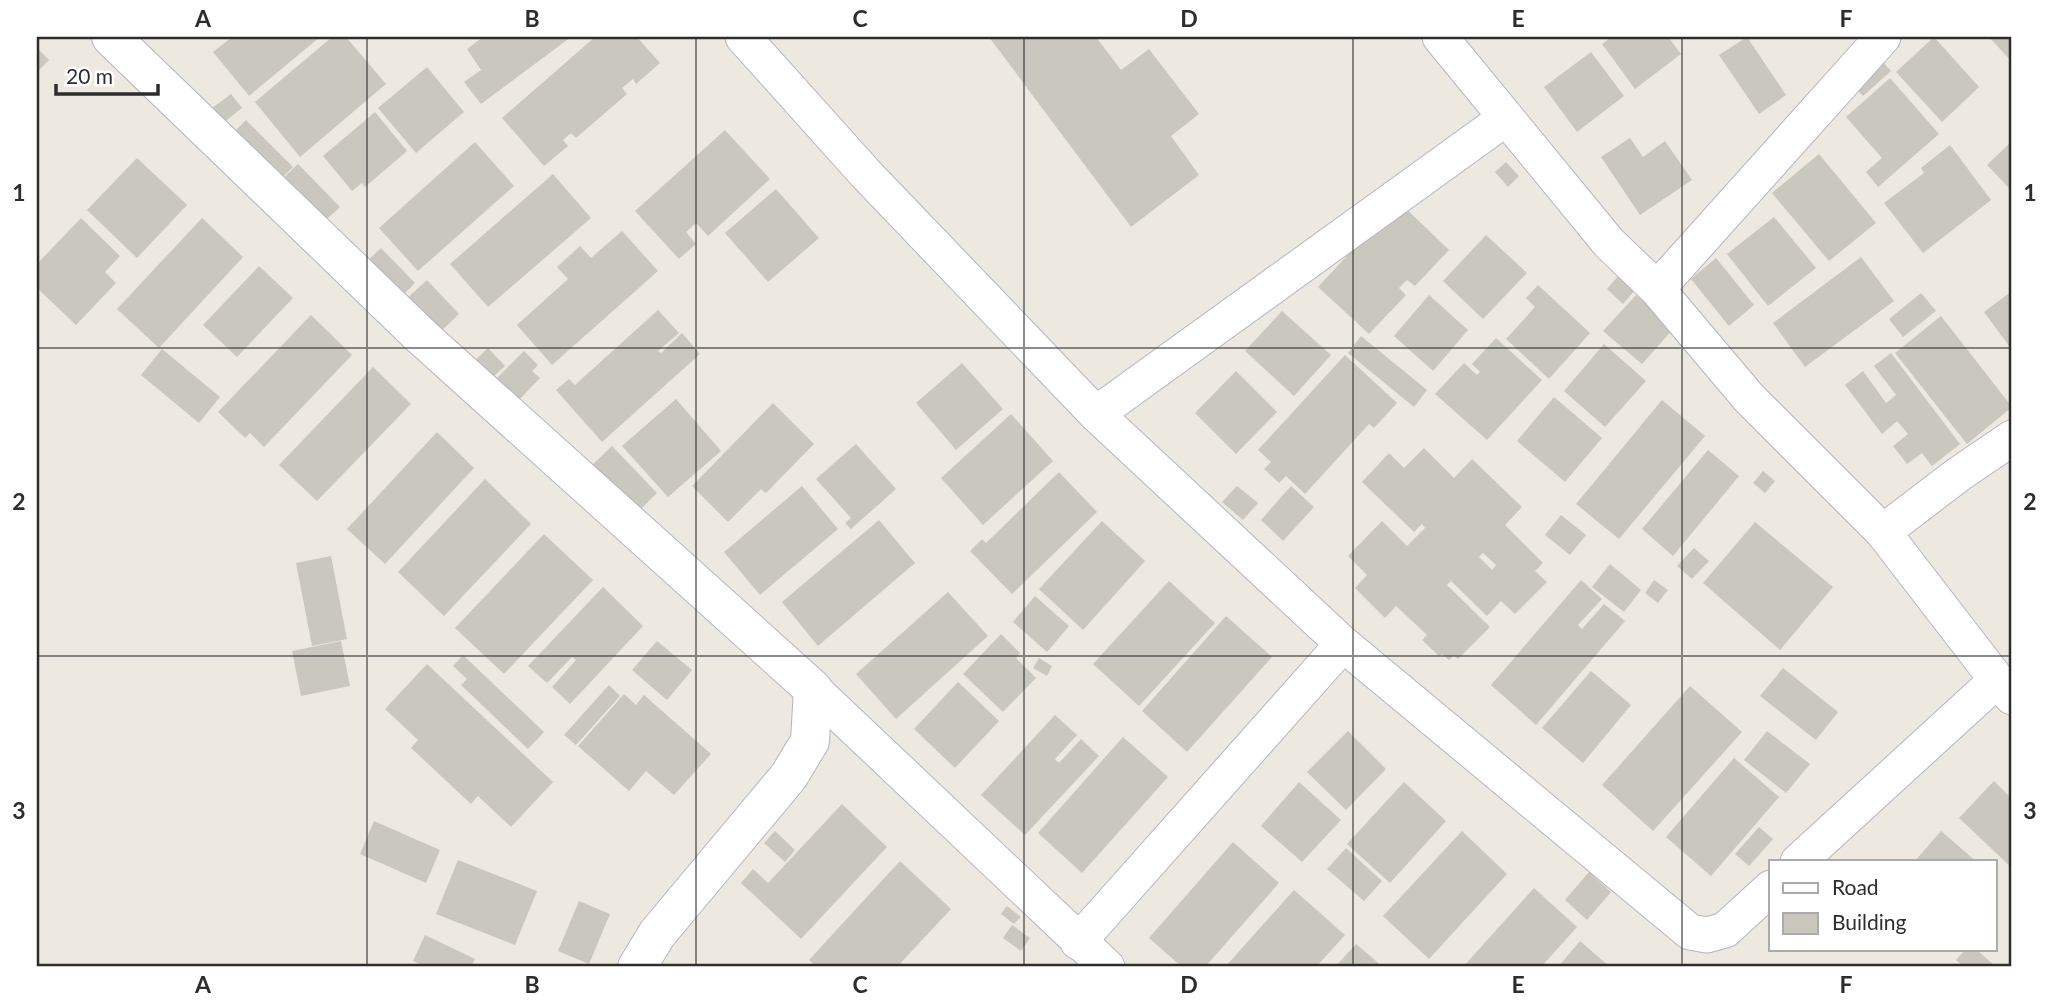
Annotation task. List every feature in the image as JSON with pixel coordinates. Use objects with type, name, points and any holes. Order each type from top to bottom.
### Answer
[{"type":"street","points":[[111,37],[422,337],[813,689],[1107,967]]},
{"type":"street","points":[[743,37],[866,174],[1096,414],[1343,644],[1690,932],[1707,935],[1725,930],[1769,890]]},
{"type":"street","points":[[1440,37],[1609,243],[1657,289],[1749,398],[1884,532],[2004,688],[1800,860]]},
{"type":"street","points":[[1657,289],[1883,37]]},
{"type":"street","points":[[1096,414],[1506,118]]},
{"type":"street","points":[[1884,532],[1959,474],[2012,438]]},
{"type":"street","points":[[1078,942],[1343,644]]},
{"type":"street","points":[[637,967],[657,934],[789,776],[810,741],[813,689]]},
{"type":"building","points":[[232,37],[320,37],[249,96],[213,52]]},
{"type":"building","points":[[332,37],[346,37],[386,84],[300,157],[255,102]]},
{"type":"building","points":[[483,37],[571,37],[481,104],[464,82],[481,70],[467,49]]},
{"type":"building","points":[[595,37],[637,37],[660,63],[636,84],[633,79],[622,88],[627,94],[576,138],[571,133],[563,140],[568,146],[544,166],[502,118]]},
{"type":"building","points":[[989,37],[1096,37],[1121,70],[1149,49],[1199,114],[1171,136],[1199,175],[1131,227]]},
{"type":"building","points":[[1612,37],[1668,37],[1681,54],[1635,89],[1602,44]]},
{"type":"building","points":[[1747,37],[1786,95],[1759,114],[1719,55]]},
{"type":"building","points":[[1934,37],[1979,87],[1942,122],[1896,72]]},
{"type":"building","points":[[1989,37],[2012,37],[2012,62]]},
{"type":"building","points":[[37,48],[49,60],[37,72]]},
{"type":"building","points":[[1591,52],[1624,96],[1577,132],[1544,87]]},
{"type":"building","points":[[1880,59],[1891,71],[1863,96],[1852,84]]},
{"type":"building","points":[[427,67],[464,112],[416,153],[378,108]]},
{"type":"building","points":[[1890,78],[1939,134],[1878,187],[1866,172],[1882,158],[1846,117]]},
{"type":"building","points":[[231,94],[242,108],[218,127],[207,112]]},
{"type":"building","points":[[375,112],[407,151],[365,187],[362,183],[352,191],[323,156]]},
{"type":"building","points":[[246,120],[293,167],[275,185],[229,137]]},
{"type":"building","points":[[725,130],[770,179],[708,236],[696,223],[686,232],[696,244],[679,259],[635,211]]},
{"type":"building","points":[[1630,138],[1643,157],[1665,141],[1692,180],[1640,215],[1601,157]]},
{"type":"building","points":[[2012,141],[2012,186],[2010,189],[1987,165]]},
{"type":"building","points":[[475,142],[514,186],[418,271],[379,228]]},
{"type":"building","points":[[1950,145],[1991,200],[1923,253],[1884,203],[1924,173],[1921,168]]},
{"type":"building","points":[[1819,154],[1876,223],[1829,261],[1772,193]]},
{"type":"building","points":[[137,158],[187,205],[137,258],[87,210]]},
{"type":"building","points":[[1506,162],[1519,176],[1508,187],[1495,172]]},
{"type":"building","points":[[298,164],[340,207],[316,229],[275,186]]},
{"type":"building","points":[[553,174],[591,218],[488,307],[450,264]]},
{"type":"building","points":[[776,189],[819,238],[768,282],[725,233]]},
{"type":"building","points":[[1398,201],[1449,250],[1415,286],[1407,280],[1399,288],[1406,295],[1369,334],[1318,287]]},
{"type":"building","points":[[1774,217],[1816,268],[1768,306],[1727,254]]},
{"type":"building","points":[[81,218],[120,256],[105,272],[116,283],[76,325],[37,288],[37,264]]},
{"type":"building","points":[[202,218],[243,257],[159,348],[117,309]]},
{"type":"building","points":[[622,231],[658,271],[552,365],[517,325],[568,279],[557,267],[580,246],[591,258]]},
{"type":"building","points":[[1486,235],[1527,273],[1483,319],[1443,281]]},
{"type":"building","points":[[381,248],[415,283],[397,301],[358,270]]},
{"type":"building","points":[[1861,257],[1894,301],[1805,367],[1773,323]]},
{"type":"building","points":[[1716,258],[1754,305],[1729,326],[1691,279]]},
{"type":"building","points":[[259,266],[293,298],[237,357],[203,325]]},
{"type":"building","points":[[1619,275],[1635,290],[1623,304],[1607,289]]},
{"type":"building","points":[[427,280],[459,314],[434,338],[402,303]]},
{"type":"building","points":[[1538,285],[1590,333],[1549,379],[1506,339],[1535,307],[1526,298]]},
{"type":"building","points":[[2012,291],[2012,350],[1984,312]]},
{"type":"building","points":[[1921,293],[1936,311],[1903,337],[1889,319]]},
{"type":"building","points":[[1429,295],[1468,330],[1433,371],[1394,336]]},
{"type":"building","points":[[1636,295],[1674,328],[1642,364],[1603,331]]},
{"type":"building","points":[[658,310],[679,333],[658,351],[661,353],[682,333],[700,354],[602,442],[556,390],[569,379],[575,385]]},
{"type":"building","points":[[1282,311],[1331,355],[1294,396],[1245,351]]},
{"type":"building","points":[[311,315],[352,355],[264,447],[250,433],[245,438],[218,412]]},
{"type":"building","points":[[1941,316],[2012,407],[1967,444],[1895,353]]},
{"type":"building","points":[[1361,336],[1427,390],[1414,407],[1348,353]]},
{"type":"building","points":[[1496,338],[1542,380],[1487,440],[1435,394],[1464,363],[1477,375],[1480,372],[1472,364]]},
{"type":"building","points":[[1604,344],[1646,381],[1605,427],[1564,391]]},
{"type":"building","points":[[488,348],[505,366],[482,387],[465,370]]},
{"type":"building","points":[[162,349],[220,397],[199,423],[141,375]]},
{"type":"building","points":[[524,351],[538,365],[532,371],[540,378],[515,404],[492,383]]},
{"type":"building","points":[[1891,353],[1960,444],[1932,466],[1922,453],[1907,464],[1893,446],[1908,434],[1897,421],[1882,434],[1845,385],[1863,371],[1886,403],[1896,395],[1874,366]]},
{"type":"building","points":[[1345,355],[1397,403],[1374,428],[1369,424],[1305,494],[1286,476],[1279,483],[1264,469],[1271,462],[1258,450]]},
{"type":"building","points":[[962,363],[1003,409],[956,450],[916,403]]},
{"type":"building","points":[[373,367],[411,404],[317,501],[279,465]]},
{"type":"building","points":[[1236,371],[1277,412],[1236,454],[1195,413]]},
{"type":"building","points":[[1554,397],[1602,438],[1565,482],[1517,441]]},
{"type":"building","points":[[676,399],[721,451],[668,497],[622,446]]},
{"type":"building","points":[[1662,400],[1705,436],[1619,539],[1576,504]]},
{"type":"building","points":[[773,403],[814,444],[766,493],[761,489],[728,522],[692,486]]},
{"type":"building","points":[[1011,414],[1053,461],[983,525],[941,478]]},
{"type":"building","points":[[437,432],[474,468],[385,564],[347,529]]},
{"type":"building","points":[[856,444],[896,489],[851,529],[845,523],[851,518],[816,479]]},
{"type":"building","points":[[612,446],[657,493],[637,513],[586,471]]},
{"type":"building","points":[[1424,448],[1454,478],[1472,459],[1522,507],[1505,525],[1543,563],[1535,571],[1547,582],[1515,614],[1501,601],[1487,616],[1451,581],[1447,585],[1490,627],[1458,659],[1454,655],[1449,660],[1442,654],[1439,656],[1422,640],[1427,635],[1396,606],[1385,618],[1355,588],[1367,575],[1348,556],[1382,521],[1407,546],[1425,528],[1422,524],[1414,532],[1362,482],[1389,453],[1404,468]],"holes":[[[1483,553],[1496,565],[1492,570],[1479,557]]]},
{"type":"building","points":[[1708,450],[1739,476],[1673,556],[1642,529]]},
{"type":"building","points":[[1763,471],[1775,481],[1765,493],[1753,483]]},
{"type":"building","points":[[1059,472],[1097,512],[1012,594],[970,551],[982,539],[986,543]]},
{"type":"building","points":[[485,479],[531,524],[444,616],[398,572]]},
{"type":"building","points":[[802,486],[838,529],[760,595],[724,552]]},
{"type":"building","points":[[1237,486],[1258,503],[1243,520],[1222,502]]},
{"type":"building","points":[[1291,486],[1314,507],[1283,541],[1261,520]]},
{"type":"building","points":[[1561,515],[1586,535],[1570,555],[1545,535]]},
{"type":"building","points":[[879,520],[915,563],[818,646],[782,602]]},
{"type":"building","points":[[1102,521],[1145,561],[1083,630],[1039,589]]},
{"type":"building","points":[[1755,522],[1833,587],[1780,650],[1703,583]]},
{"type":"building","points":[[544,534],[593,580],[504,674],[455,628]]},
{"type":"building","points":[[1694,548],[1709,561],[1692,579],[1677,566]]},
{"type":"building","points":[[331,556],[347,639],[312,646],[296,563]]},
{"type":"building","points":[[1610,564],[1641,590],[1624,612],[1592,587]]},
{"type":"building","points":[[1581,580],[1602,599],[1578,625],[1582,629],[1604,604],[1625,621],[1536,725],[1491,685]]},
{"type":"building","points":[[1654,580],[1668,590],[1658,603],[1645,593]]},
{"type":"building","points":[[1169,581],[1215,623],[1139,706],[1093,664]]},
{"type":"building","points":[[603,587],[643,626],[570,704],[552,687],[576,660],[572,657],[547,683],[528,666]]},
{"type":"building","points":[[948,592],[988,636],[896,719],[856,674]]},
{"type":"building","points":[[1035,596],[1069,626],[1047,652],[1013,622]]},
{"type":"building","points":[[1226,616],[1272,657],[1187,752],[1142,711]]},
{"type":"building","points":[[1001,634],[1020,653],[1016,658],[1036,678],[1003,712],[963,674]]},
{"type":"building","points":[[341,641],[350,686],[301,696],[292,651]]},
{"type":"building","points":[[657,641],[692,670],[667,700],[632,670]]},
{"type":"building","points":[[463,655],[544,732],[528,749],[461,685],[467,679],[453,666]]},
{"type":"building","points":[[1039,658],[1052,666],[1047,676],[1033,668]]},
{"type":"building","points":[[427,664],[553,782],[511,827],[478,796],[471,804],[411,748],[418,740],[385,709]]},
{"type":"building","points":[[1783,668],[1838,712],[1816,740],[1760,696]]},
{"type":"building","points":[[1591,671],[1631,705],[1583,763],[1542,728]]},
{"type":"building","points":[[958,682],[999,721],[955,768],[914,729]]},
{"type":"building","points":[[609,685],[620,696],[576,745],[564,735]]},
{"type":"building","points":[[1690,686],[1742,732],[1653,831],[1602,785]]},
{"type":"building","points":[[624,694],[636,705],[644,695],[711,754],[674,795],[646,771],[629,791],[578,746]]},
{"type":"building","points":[[1055,715],[1077,735],[1055,759],[1059,763],[1081,739],[1099,756],[1025,835],[981,795]]},
{"type":"building","points":[[1348,731],[1386,769],[1346,810],[1307,772]]},
{"type":"building","points":[[1767,731],[1810,764],[1786,793],[1744,760]]},
{"type":"building","points":[[1123,737],[1168,777],[1082,873],[1038,833]]},
{"type":"building","points":[[1734,758],[1779,797],[1711,876],[1666,837]]},
{"type":"building","points":[[1994,781],[2012,799],[2012,868],[1959,818]]},
{"type":"building","points":[[1299,782],[1341,820],[1302,862],[1261,826]]},
{"type":"building","points":[[1404,782],[1446,821],[1390,883],[1347,844]]},
{"type":"building","points":[[842,804],[887,847],[801,939],[741,883],[753,869],[768,883]]},
{"type":"building","points":[[374,821],[440,850],[426,883],[360,854]]},
{"type":"building","points":[[1759,827],[1773,839],[1749,866],[1735,854]]},
{"type":"building","points":[[775,831],[795,850],[785,862],[764,843]]},
{"type":"building","points":[[1462,831],[1507,874],[1429,959],[1383,916]]},
{"type":"building","points":[[1941,831],[1975,860],[1916,860]]},
{"type":"building","points":[[1233,842],[1279,883],[1205,967],[1182,967],[1149,938]]},
{"type":"building","points":[[1346,848],[1382,881],[1364,901],[1327,869]]},
{"type":"building","points":[[458,860],[537,891],[515,945],[436,914]]},
{"type":"building","points":[[900,861],[951,909],[897,967],[817,967],[809,960]]},
{"type":"building","points":[[1589,872],[1611,892],[1587,920],[1565,900]]},
{"type":"building","points":[[1534,888],[1577,927],[1541,967],[1463,967]]},
{"type":"building","points":[[1294,890],[1345,935],[1316,967],[1225,967]]},
{"type":"building","points":[[579,901],[610,914],[589,964],[558,951]]},
{"type":"building","points":[[1007,906],[1021,917],[1014,924],[1001,914]]},
{"type":"building","points":[[1012,925],[1030,938],[1021,951],[1003,938]]},
{"type":"building","points":[[425,935],[475,959],[471,967],[426,967],[413,961]]},
{"type":"building","points":[[1580,941],[1610,967],[1558,967]]},
{"type":"building","points":[[1356,944],[1383,967],[1335,967]]},
{"type":"building","points":[[1964,951],[1978,951],[1996,967],[1964,967],[1956,960]]}]
